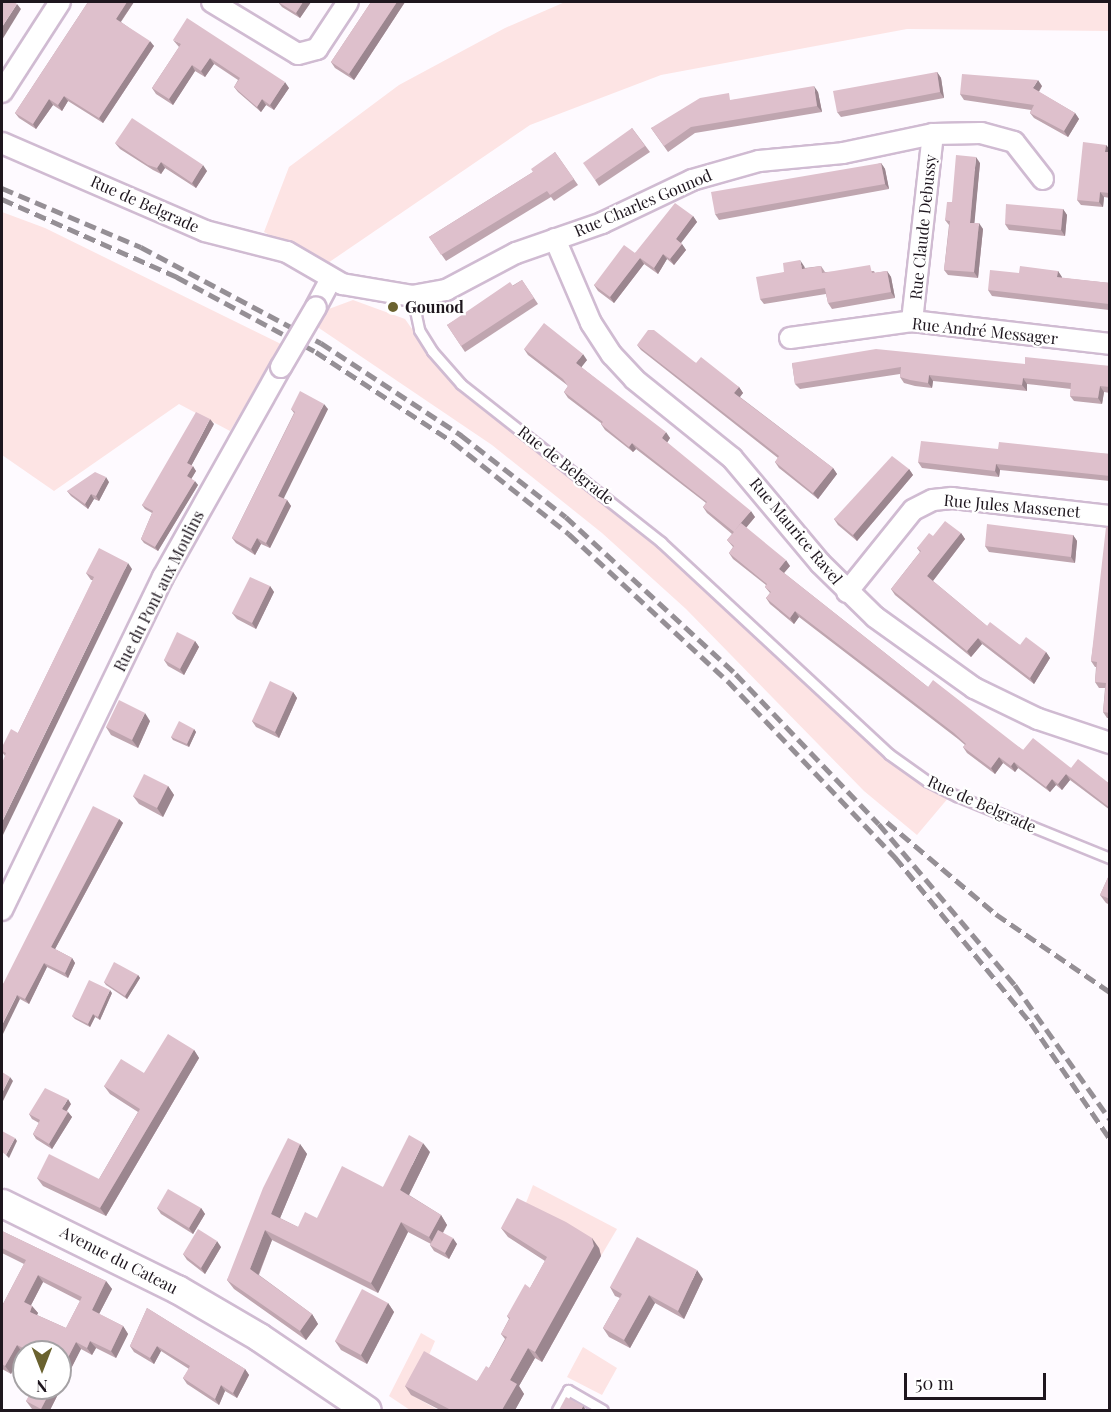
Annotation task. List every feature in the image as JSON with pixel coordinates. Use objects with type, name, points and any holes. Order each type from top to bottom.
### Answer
[{"type":"main road","name":"Avenue du Cateau","points":[[2,1203],[170,1285],[367,1410]]},
{"type":"main road","name":"Avenue du Cateau","points":[[233,1324],[280,1368],[340,1410]]},
{"type":"street","points":[[2,92],[60,2]]},
{"type":"street","points":[[212,2],[298,54],[317,49],[348,2]]},
{"type":"street","name":"Rue Charles Gounod","points":[[412,296],[446,290],[516,254],[602,223],[685,183],[724,168],[776,158],[843,153],[933,134],[1006,137],[1023,150],[1043,179]]},
{"type":"street","name":"Rue Claude Debussy","points":[[912,321],[933,134]]},
{"type":"street","name":"Rue de Belgrade","points":[[2,143],[205,231],[287,252],[332,279],[366,290],[412,296]]},
{"type":"street","name":"Rue Maurice Ravel","points":[[555,239],[591,324],[612,356],[634,379],[743,469],[808,550],[848,592],[902,639],[974,688],[1038,719],[1110,743]]},
{"type":"street","name":"Rue du Pont aux Moulins","points":[[2,910],[163,577],[332,279]]},
{"type":"street","name":"Rue André Messager","points":[[790,338],[912,321],[1110,344]]},
{"type":"street","name":"Rue Jules Massenet","points":[[848,592],[913,510],[933,500],[952,498],[1110,516]]},
{"type":"lane","name":"Rue de Belgrade","points":[[412,296],[419,330],[432,351],[461,384],[661,542],[889,754],[942,788],[1110,858]]},
{"type":"lane","points":[[557,1410],[568,1389],[603,1410]]},
{"type":"shaded area","points":[[565,2],[1109,2],[1109,31],[907,29],[661,75],[530,125],[325,265],[264,232],[289,167],[399,85],[505,28]]},
{"type":"shaded area","points":[[2,212],[45,228],[281,344],[230,431],[179,404],[54,491],[2,455]]},
{"type":"shaded area","points":[[353,300],[405,319],[438,366],[476,400],[653,542],[897,765],[921,784],[949,797],[917,835],[864,791],[686,609],[602,533],[492,445],[313,324],[326,310]]},
{"type":"shaded area","points":[[533,1185],[617,1229],[601,1256],[524,1208]]},
{"type":"shaded area","points":[[421,1333],[435,1341],[412,1395],[438,1410],[410,1410],[389,1396]]},
{"type":"shaded area","points":[[583,1347],[617,1368],[602,1395],[567,1377]]},
{"type":"building","points":[[2,2],[17,4],[2,27]]},
{"type":"building","points":[[88,2],[127,2],[116,19],[150,41],[99,118],[64,96],[58,105],[49,99],[33,124],[15,113]]},
{"type":"building","points":[[278,2],[303,2],[296,13]]},
{"type":"building","points":[[371,2],[397,2],[349,74],[331,62]]},
{"type":"building","points":[[187,18],[285,82],[270,105],[262,99],[257,107],[234,87],[240,78],[210,58],[201,71],[192,65],[169,99],[152,88],[181,44],[173,40]]},
{"type":"building","points":[[937,72],[940,92],[837,112],[833,91]]},
{"type":"building","points":[[962,74],[1038,80],[1033,88],[1075,113],[1064,131],[1030,113],[1034,105],[960,94]]},
{"type":"building","points":[[814,86],[817,106],[691,127],[664,146],[651,128],[700,98],[729,93],[730,100]]},
{"type":"building","points":[[132,118],[203,165],[192,183],[161,162],[157,168],[148,165],[115,143]]},
{"type":"building","points":[[632,128],[645,146],[595,180],[583,163]]},
{"type":"building","points":[[1083,142],[1106,145],[1105,152],[1110,152],[1109,193],[1100,192],[1099,202],[1077,200]]},
{"type":"building","points":[[555,152],[574,179],[550,195],[547,191],[441,255],[429,237],[533,172],[531,169]]},
{"type":"building","points":[[956,155],[976,157],[970,223],[979,223],[974,272],[944,270],[950,221],[945,220],[947,202],[952,202]]},
{"type":"building","points":[[881,163],[885,184],[715,214],[711,192]]},
{"type":"building","points":[[675,203],[693,216],[676,239],[682,244],[670,259],[663,254],[654,268],[640,258],[610,297],[594,285],[624,245],[635,253]]},
{"type":"building","points":[[1006,204],[1063,209],[1061,230],[1005,224]]},
{"type":"building","points":[[800,260],[802,269],[821,266],[822,273],[870,265],[872,273],[887,271],[891,292],[828,303],[825,288],[760,299],[756,277],[784,272],[783,263]]},
{"type":"building","points":[[1020,266],[1058,271],[1057,277],[1110,283],[1110,312],[1109,304],[988,290],[990,270],[1019,273]]},
{"type":"building","points":[[522,280],[534,298],[461,346],[447,325],[510,282],[513,286]]},
{"type":"building","points":[[544,323],[583,354],[576,363],[666,432],[662,438],[751,511],[734,531],[741,523],[786,560],[779,569],[928,687],[933,680],[1023,750],[1033,738],[1071,768],[1078,759],[1110,784],[1110,808],[1066,774],[1058,784],[1052,779],[1046,787],[1014,762],[1011,766],[999,757],[991,768],[963,747],[966,744],[954,733],[795,611],[790,618],[766,598],[771,592],[765,587],[767,584],[729,553],[734,546],[727,540],[734,532],[703,507],[707,502],[632,443],[629,447],[601,424],[603,422],[564,392],[568,386],[563,379],[524,349]]},
{"type":"building","points":[[648,330],[654,330],[696,363],[701,357],[739,387],[734,393],[833,468],[813,493],[775,462],[779,456],[637,345]]},
{"type":"building","points":[[876,349],[1025,364],[1025,357],[1110,366],[1110,387],[1100,386],[1098,398],[1070,396],[1071,383],[1023,378],[1022,385],[929,375],[928,383],[900,377],[901,367],[795,384],[792,363]]},
{"type":"building","points":[[300,391],[324,404],[278,496],[287,500],[266,543],[257,538],[251,549],[232,538],[295,412],[291,409]]},
{"type":"building","points":[[196,412],[210,419],[187,463],[193,466],[187,476],[195,481],[155,547],[141,539],[153,511],[142,505]]},
{"type":"building","points":[[921,441],[998,449],[999,442],[1110,454],[1110,476],[996,464],[995,471],[918,462]]},
{"type":"building","points":[[892,456],[909,469],[853,535],[834,519]]},
{"type":"building","points":[[95,472],[106,477],[96,496],[91,494],[85,504],[67,491]]},
{"type":"building","points":[[945,521],[961,533],[927,576],[987,626],[990,622],[1020,645],[1026,637],[1046,652],[1030,678],[978,638],[967,651],[891,589],[921,551],[917,548],[929,533],[933,536]]},
{"type":"building","points":[[987,524],[1073,535],[1071,557],[985,546]]},
{"type":"building","points":[[1106,527],[1110,527],[1110,713],[1103,712],[1106,683],[1095,682],[1097,662],[1091,661]]},
{"type":"building","points":[[99,548],[128,563],[2,822],[2,763],[6,753],[2,751],[2,747],[11,729],[18,733],[94,577],[86,573]]},
{"type":"building","points":[[250,577],[270,586],[252,623],[232,613]]},
{"type":"building","points":[[177,632],[195,641],[180,669],[164,660]]},
{"type":"building","points":[[270,681],[293,692],[275,732],[252,721]]},
{"type":"building","points":[[119,700],[145,713],[132,740],[106,727]]},
{"type":"building","points":[[179,721],[194,729],[187,744],[171,737]]},
{"type":"building","points":[[144,774],[168,786],[157,808],[133,796]]},
{"type":"building","points":[[93,806],[119,819],[51,947],[72,958],[65,973],[44,963],[25,999],[17,995],[2,1025],[2,986]]},
{"type":"building","points":[[1110,873],[1110,899],[1100,895]]},
{"type":"building","points":[[114,962],[138,975],[125,996],[104,982]]},
{"type":"building","points":[[89,980],[110,990],[98,1017],[93,1014],[88,1024],[72,1016]]},
{"type":"building","points":[[168,1034],[194,1050],[100,1208],[37,1178],[49,1154],[99,1179],[140,1109],[104,1086],[121,1059],[144,1073]]},
{"type":"building","points":[[2,1072],[10,1077],[2,1093]]},
{"type":"building","points":[[45,1088],[68,1099],[62,1109],[68,1112],[49,1144],[33,1134],[40,1120],[29,1114]]},
{"type":"building","points":[[2,1131],[15,1138],[6,1155],[2,1152]]},
{"type":"building","points":[[409,1135],[423,1143],[400,1190],[441,1215],[429,1237],[401,1222],[371,1283],[265,1230],[250,1269],[312,1314],[300,1331],[227,1280],[263,1188],[288,1138],[300,1144],[271,1214],[298,1227],[305,1212],[317,1218],[342,1166],[383,1187]]},
{"type":"building","points":[[168,1189],[201,1208],[189,1228],[157,1208]]},
{"type":"building","points":[[517,1198],[566,1222],[592,1238],[594,1246],[535,1352],[528,1348],[510,1380],[517,1384],[502,1410],[451,1410],[405,1386],[424,1351],[477,1381],[486,1366],[489,1368],[507,1337],[501,1334],[510,1318],[507,1316],[525,1284],[530,1288],[547,1257],[501,1228]]},
{"type":"building","points":[[198,1229],[217,1241],[201,1268],[183,1254]]},
{"type":"building","points":[[438,1230],[453,1238],[445,1253],[430,1245]]},
{"type":"building","points":[[2,1231],[106,1281],[92,1310],[123,1326],[111,1351],[90,1341],[87,1348],[76,1342],[72,1350],[72,1340],[12,1340],[12,1354],[5,1366],[2,1364],[2,1304],[26,1260],[2,1248]],"holes":[[[38,1275],[82,1297],[66,1328],[30,1312],[32,1306],[24,1302]]]},
{"type":"building","points":[[637,1237],[697,1270],[678,1311],[649,1295],[624,1340],[603,1328],[622,1294],[610,1287]]},
{"type":"building","points":[[362,1289],[388,1303],[361,1355],[335,1341]]},
{"type":"building","points":[[147,1308],[245,1369],[233,1393],[221,1385],[215,1399],[183,1378],[190,1366],[157,1346],[150,1358],[130,1346]]},
{"type":"building","points":[[566,1397],[583,1406],[581,1410],[559,1410]]},
{"type":"building","points":[[27,1400],[46,1400],[41,1409]]},
{"type":"railway","points":[[2,188],[141,247],[321,343],[461,435],[566,517],[736,674],[879,824],[1015,985],[1110,1119]]},
{"type":"railway","points":[[2,199],[177,277],[316,352],[453,442],[569,534],[728,681],[895,857],[1031,1023],[1110,1139]]},
{"type":"railway","points":[[887,822],[996,914],[1110,992]]},
{"type":"place","name":"Gounod","points":[[393,307]]}]
